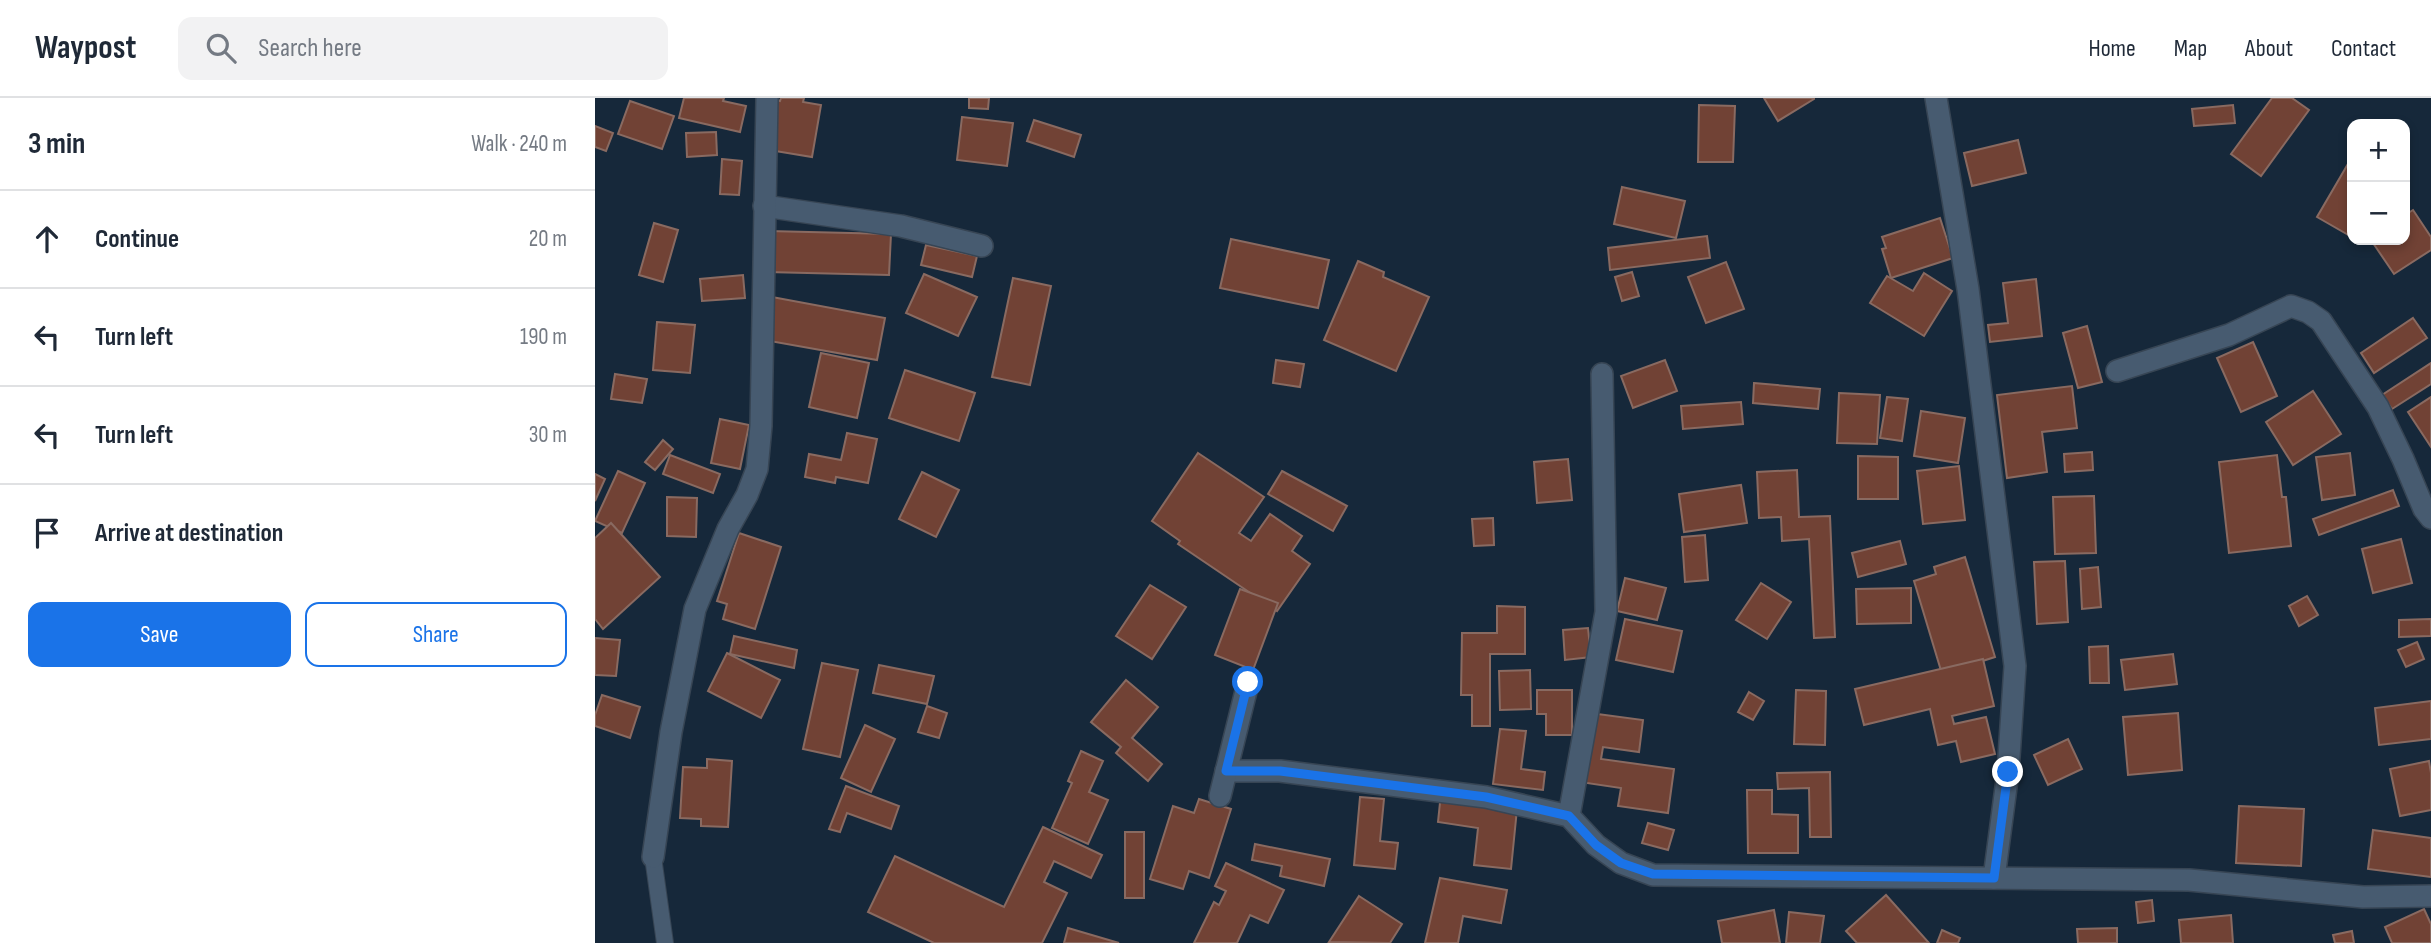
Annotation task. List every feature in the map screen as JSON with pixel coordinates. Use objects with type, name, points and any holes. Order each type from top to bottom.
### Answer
[{"type":"street","points":[[653,856],[671,732],[695,609],[728,529],[747,495],[757,469],[761,426],[767,98]]},
{"type":"street","points":[[1936,98],[1968,289],[2015,666],[2008,772],[1994,878]]},
{"type":"street","points":[[764,206],[901,226],[982,246]]},
{"type":"street","points":[[2117,372],[2229,335],[2291,306],[2308,312],[2321,321],[2378,407],[2424,509],[2431,518]]},
{"type":"street","points":[[1569,816],[1606,612],[1602,374]]},
{"type":"street","points":[[1220,796],[1248,682]]},
{"type":"street","points":[[1226,771],[1280,771],[1486,797],[1569,816],[1596,845],[1621,863],[1653,874],[2189,880],[2363,897],[2431,896]]},
{"type":"lane","points":[[653,856],[665,943]]},
{"type":"building","points":[[684,98],[724,98],[723,101],[746,106],[740,132],[679,118]]},
{"type":"building","points":[[781,98],[804,98],[803,102],[821,105],[812,157],[769,150],[777,100],[780,101]]},
{"type":"building","points":[[969,98],[989,98],[988,109],[969,108]]},
{"type":"building","points":[[1764,98],[1814,98],[1814,99],[1778,121]]},
{"type":"building","points":[[2272,98],[2292,98],[2309,110],[2261,176],[2231,154]]},
{"type":"building","points":[[630,101],[674,116],[662,149],[618,134]]},
{"type":"building","points":[[1699,105],[1735,106],[1733,162],[1698,162]]},
{"type":"building","points":[[2233,105],[2235,123],[2194,126],[2192,109]]},
{"type":"building","points":[[962,117],[1013,123],[1007,166],[957,160]]},
{"type":"building","points":[[1034,120],[1081,135],[1074,157],[1027,141]]},
{"type":"building","points":[[595,126],[613,133],[606,151],[595,147]]},
{"type":"building","points":[[716,132],[717,155],[687,157],[686,133]]},
{"type":"building","points":[[2018,140],[2026,173],[1972,186],[1964,153]]},
{"type":"building","points":[[722,159],[742,161],[739,195],[720,194]]},
{"type":"building","points":[[2347,166],[2347,234],[2317,217]]},
{"type":"building","points":[[1622,187],[1685,201],[1676,238],[1614,224]]},
{"type":"building","points":[[2413,210],[2431,237],[2431,250],[2394,274],[2374,245],[2410,245],[2410,212]]},
{"type":"building","points":[[1940,218],[1953,258],[1891,278],[1882,249],[1886,248],[1882,237]]},
{"type":"building","points":[[654,223],[678,230],[663,282],[639,275]]},
{"type":"building","points":[[768,231],[891,234],[889,275],[767,272]]},
{"type":"building","points":[[1707,236],[1710,258],[1610,270],[1608,248]]},
{"type":"building","points":[[1231,239],[1329,260],[1318,308],[1220,288]]},
{"type":"building","points":[[926,245],[977,256],[972,277],[921,265]]},
{"type":"building","points":[[1358,261],[1384,272],[1383,277],[1429,297],[1396,371],[1324,340]]},
{"type":"building","points":[[1726,262],[1744,309],[1706,323],[1688,277]]},
{"type":"building","points":[[1632,272],[1639,296],[1622,301],[1615,277]]},
{"type":"building","points":[[1924,273],[1952,291],[1924,336],[1870,303],[1887,276],[1913,291]]},
{"type":"building","points":[[924,274],[977,297],[958,336],[906,313]]},
{"type":"building","points":[[743,275],[745,298],[702,301],[700,279]]},
{"type":"building","points":[[1013,278],[1051,286],[1030,385],[992,377]]},
{"type":"building","points":[[2036,279],[2042,336],[1990,342],[1988,325],[2008,323],[2003,283]]},
{"type":"building","points":[[772,297],[885,318],[877,360],[764,340]]},
{"type":"building","points":[[2413,318],[2427,338],[2374,373],[2361,353]]},
{"type":"building","points":[[657,322],[695,325],[690,373],[653,370]]},
{"type":"building","points":[[2087,326],[2102,382],[2078,388],[2063,333]]},
{"type":"building","points":[[2253,342],[2277,396],[2241,412],[2217,358]]},
{"type":"building","points":[[821,353],[869,363],[857,418],[809,407]]},
{"type":"building","points":[[1276,360],[1304,364],[1300,387],[1273,383]]},
{"type":"building","points":[[1665,360],[1677,391],[1633,408],[1621,376]]},
{"type":"building","points":[[2431,363],[2431,384],[2392,409],[2382,395]]},
{"type":"building","points":[[905,370],[975,393],[959,441],[889,418]]},
{"type":"building","points":[[615,374],[647,379],[642,403],[611,399]]},
{"type":"building","points":[[1754,383],[1820,389],[1818,409],[1753,403]]},
{"type":"building","points":[[2072,386],[2077,428],[2042,432],[2047,472],[2007,478],[1997,395]]},
{"type":"building","points":[[2313,391],[2341,434],[2293,465],[2266,422]]},
{"type":"building","points":[[1839,393],[1880,395],[1877,444],[1837,443]]},
{"type":"building","points":[[1887,397],[1908,399],[1902,441],[1880,438]]},
{"type":"building","points":[[2431,397],[2431,447],[2408,412]]},
{"type":"building","points":[[1741,402],[1743,424],[1683,429],[1681,406]]},
{"type":"building","points":[[1921,411],[1965,418],[1958,463],[1914,456]]},
{"type":"building","points":[[720,419],[749,425],[740,469],[711,463]]},
{"type":"building","points":[[847,433],[877,439],[868,483],[836,477],[835,483],[805,477],[809,454],[841,460]]},
{"type":"building","points":[[663,440],[673,449],[655,470],[645,462]]},
{"type":"building","points":[[2092,452],[2093,470],[2065,472],[2064,454]]},
{"type":"building","points":[[1198,453],[1264,497],[1239,533],[1251,541],[1270,514],[1302,536],[1292,551],[1310,564],[1277,611],[1178,544],[1180,541],[1152,521]]},
{"type":"building","points":[[2350,453],[2355,495],[2322,500],[2316,457]]},
{"type":"building","points":[[670,455],[720,474],[713,493],[663,474]]},
{"type":"building","points":[[2277,455],[2282,497],[2286,497],[2291,546],[2229,553],[2219,462]]},
{"type":"building","points":[[1858,456],[1898,457],[1898,499],[1858,499]]},
{"type":"building","points":[[1568,459],[1572,500],[1537,503],[1534,462]]},
{"type":"building","points":[[1959,466],[1965,520],[1923,524],[1917,471]]},
{"type":"building","points":[[1797,470],[1799,517],[1830,516],[1835,637],[1814,638],[1809,539],[1782,541],[1781,517],[1759,518],[1757,472]]},
{"type":"building","points":[[618,471],[645,483],[622,533],[595,521]]},
{"type":"building","points":[[1282,471],[1347,506],[1333,531],[1268,494]]},
{"type":"building","points":[[922,472],[959,490],[936,537],[899,519]]},
{"type":"building","points":[[595,474],[605,479],[595,501]]},
{"type":"building","points":[[1741,485],[1747,523],[1684,532],[1679,494]]},
{"type":"building","points":[[2393,490],[2399,506],[2319,535],[2313,519]]},
{"type":"building","points":[[2094,496],[2096,553],[2055,554],[2053,497]]},
{"type":"building","points":[[667,497],[697,498],[696,537],[667,536]]},
{"type":"building","points":[[1493,518],[1494,545],[1474,546],[1472,519]]},
{"type":"building","points":[[611,523],[660,577],[603,629],[595,619],[595,538]]},
{"type":"building","points":[[739,533],[781,547],[755,629],[723,619],[727,604],[717,601]]},
{"type":"building","points":[[1705,535],[1708,580],[1685,582],[1682,537]]},
{"type":"building","points":[[2401,539],[2412,583],[2373,593],[2362,549]]},
{"type":"building","points":[[1900,541],[1906,564],[1858,577],[1852,553]]},
{"type":"building","points":[[1965,557],[1995,657],[1942,674],[1914,581],[1936,574],[1934,567]]},
{"type":"building","points":[[2065,561],[2068,622],[2037,624],[2034,562]]},
{"type":"building","points":[[2098,567],[2101,607],[2082,609],[2080,569]]},
{"type":"building","points":[[1625,578],[1666,588],[1657,620],[1617,611]]},
{"type":"building","points":[[1761,583],[1791,602],[1767,639],[1736,620]]},
{"type":"building","points":[[1150,585],[1186,607],[1152,659],[1116,636]]},
{"type":"building","points":[[1911,588],[1911,623],[1857,624],[1856,589]]},
{"type":"building","points":[[1240,589],[1278,603],[1253,670],[1215,655]]},
{"type":"building","points":[[2307,596],[2318,615],[2299,626],[2289,606]]},
{"type":"building","points":[[1497,606],[1525,607],[1525,654],[1490,654],[1490,726],[1472,726],[1472,695],[1461,695],[1462,633],[1497,633]]},
{"type":"building","points":[[1625,619],[1682,631],[1673,672],[1616,660]]},
{"type":"building","points":[[2431,619],[2431,636],[2399,637],[2399,620]]},
{"type":"building","points":[[1588,628],[1591,657],[1565,660],[1563,630]]},
{"type":"building","points":[[734,636],[797,650],[794,668],[730,654]]},
{"type":"building","points":[[595,638],[620,640],[616,676],[595,675]]},
{"type":"building","points":[[2417,642],[2424,659],[2406,667],[2398,650]]},
{"type":"building","points":[[2108,646],[2109,683],[2090,683],[2089,647]]},
{"type":"building","points":[[727,653],[780,680],[761,718],[708,691]]},
{"type":"building","points":[[2173,654],[2177,684],[2125,690],[2121,660]]},
{"type":"building","points":[[1983,659],[1994,706],[1952,716],[1954,724],[1986,717],[1995,754],[1961,762],[1956,741],[1938,745],[1930,709],[1864,725],[1855,689]]},
{"type":"building","points":[[822,663],[858,670],[840,757],[803,749]]},
{"type":"building","points":[[879,665],[934,676],[927,704],[873,693]]},
{"type":"building","points":[[1530,670],[1531,709],[1500,710],[1499,671]]},
{"type":"building","points":[[1126,680],[1158,707],[1132,738],[1162,764],[1148,781],[1116,753],[1121,747],[1091,722]]},
{"type":"building","points":[[1537,690],[1572,690],[1572,735],[1546,735],[1546,714],[1537,714]]},
{"type":"building","points":[[1796,690],[1826,691],[1825,745],[1794,744]]},
{"type":"building","points":[[1749,692],[1764,701],[1753,720],[1738,712]]},
{"type":"building","points":[[602,695],[640,707],[630,738],[595,726],[595,715]]},
{"type":"building","points":[[2431,701],[2431,739],[2379,745],[2375,708]]},
{"type":"building","points":[[927,706],[947,713],[939,738],[918,732]]},
{"type":"building","points":[[1590,713],[1643,720],[1639,752],[1603,747],[1601,759],[1674,769],[1668,813],[1618,806],[1621,788],[1580,782]]},
{"type":"building","points":[[2178,713],[2182,770],[2128,775],[2123,717]]},
{"type":"building","points":[[865,725],[895,739],[871,792],[841,778]]},
{"type":"building","points":[[1500,729],[1526,731],[1521,769],[1545,772],[1543,790],[1493,784]]},
{"type":"building","points":[[2068,739],[2082,769],[2048,785],[2034,755]]},
{"type":"building","points":[[1081,751],[1103,761],[1089,792],[1108,800],[1088,844],[1052,828],[1072,783],[1068,781]]},
{"type":"building","points":[[707,759],[732,761],[728,827],[701,826],[701,819],[680,818],[683,767],[707,768]]},
{"type":"building","points":[[2429,761],[2431,810],[2400,816],[2390,769]]},
{"type":"building","points":[[1830,772],[1831,837],[1810,837],[1809,788],[1778,789],[1777,773]]},
{"type":"building","points":[[846,786],[899,806],[891,829],[847,813],[840,832],[829,829]]},
{"type":"building","points":[[1747,790],[1772,790],[1772,814],[1798,815],[1798,853],[1748,853]]},
{"type":"building","points":[[1441,793],[1517,809],[1511,869],[1474,865],[1478,828],[1438,822]]},
{"type":"building","points":[[1360,797],[1384,799],[1380,841],[1398,843],[1395,869],[1354,865]]},
{"type":"building","points":[[1199,799],[1231,809],[1209,878],[1189,871],[1183,889],[1150,879],[1173,806],[1194,813]]},
{"type":"building","points":[[2239,806],[2304,809],[2301,866],[2236,863]]},
{"type":"building","points":[[1648,823],[1674,830],[1668,850],[1642,843]]},
{"type":"building","points":[[1043,827],[1102,855],[1091,878],[1054,861],[1044,882],[1067,893],[1042,943],[934,943],[868,912],[895,856],[1004,907]]},
{"type":"building","points":[[2373,830],[2431,838],[2431,877],[2368,869]]},
{"type":"building","points":[[1125,832],[1144,832],[1144,898],[1125,898]]},
{"type":"building","points":[[1255,844],[1330,859],[1324,886],[1280,876],[1282,866],[1252,860]]},
{"type":"building","points":[[1226,863],[1284,890],[1268,923],[1250,915],[1237,943],[1194,943],[1214,902],[1219,905],[1226,891],[1215,886]]},
{"type":"building","points":[[1440,878],[1507,890],[1501,923],[1463,916],[1458,943],[1425,943]]},
{"type":"building","points":[[1886,895],[1929,943],[1857,943],[1846,931]]},
{"type":"building","points":[[1359,896],[1402,924],[1390,943],[1329,942]]},
{"type":"building","points":[[2152,900],[2154,921],[2138,923],[2136,902]]},
{"type":"building","points":[[2424,909],[2431,924],[2431,943],[2392,943],[2385,927]]},
{"type":"building","points":[[1774,910],[1780,943],[1722,943],[1718,921]]},
{"type":"building","points":[[1789,912],[1824,916],[1820,943],[1786,943]]},
{"type":"building","points":[[2231,915],[2233,943],[2181,943],[2179,920]]},
{"type":"building","points":[[1068,928],[1119,943],[1064,943]]},
{"type":"building","points":[[2117,928],[2117,943],[2078,943],[2077,929]]},
{"type":"building","points":[[1942,930],[1960,938],[1958,943],[1937,943]]},
{"type":"building","points":[[2352,931],[2354,943],[2335,943],[2333,935]]},
{"type":"route","points":[[1248,682],[1226,771],[1280,771],[1486,797],[1569,816],[1596,845],[1621,863],[1653,874],[1994,878],[2008,772]]}]
